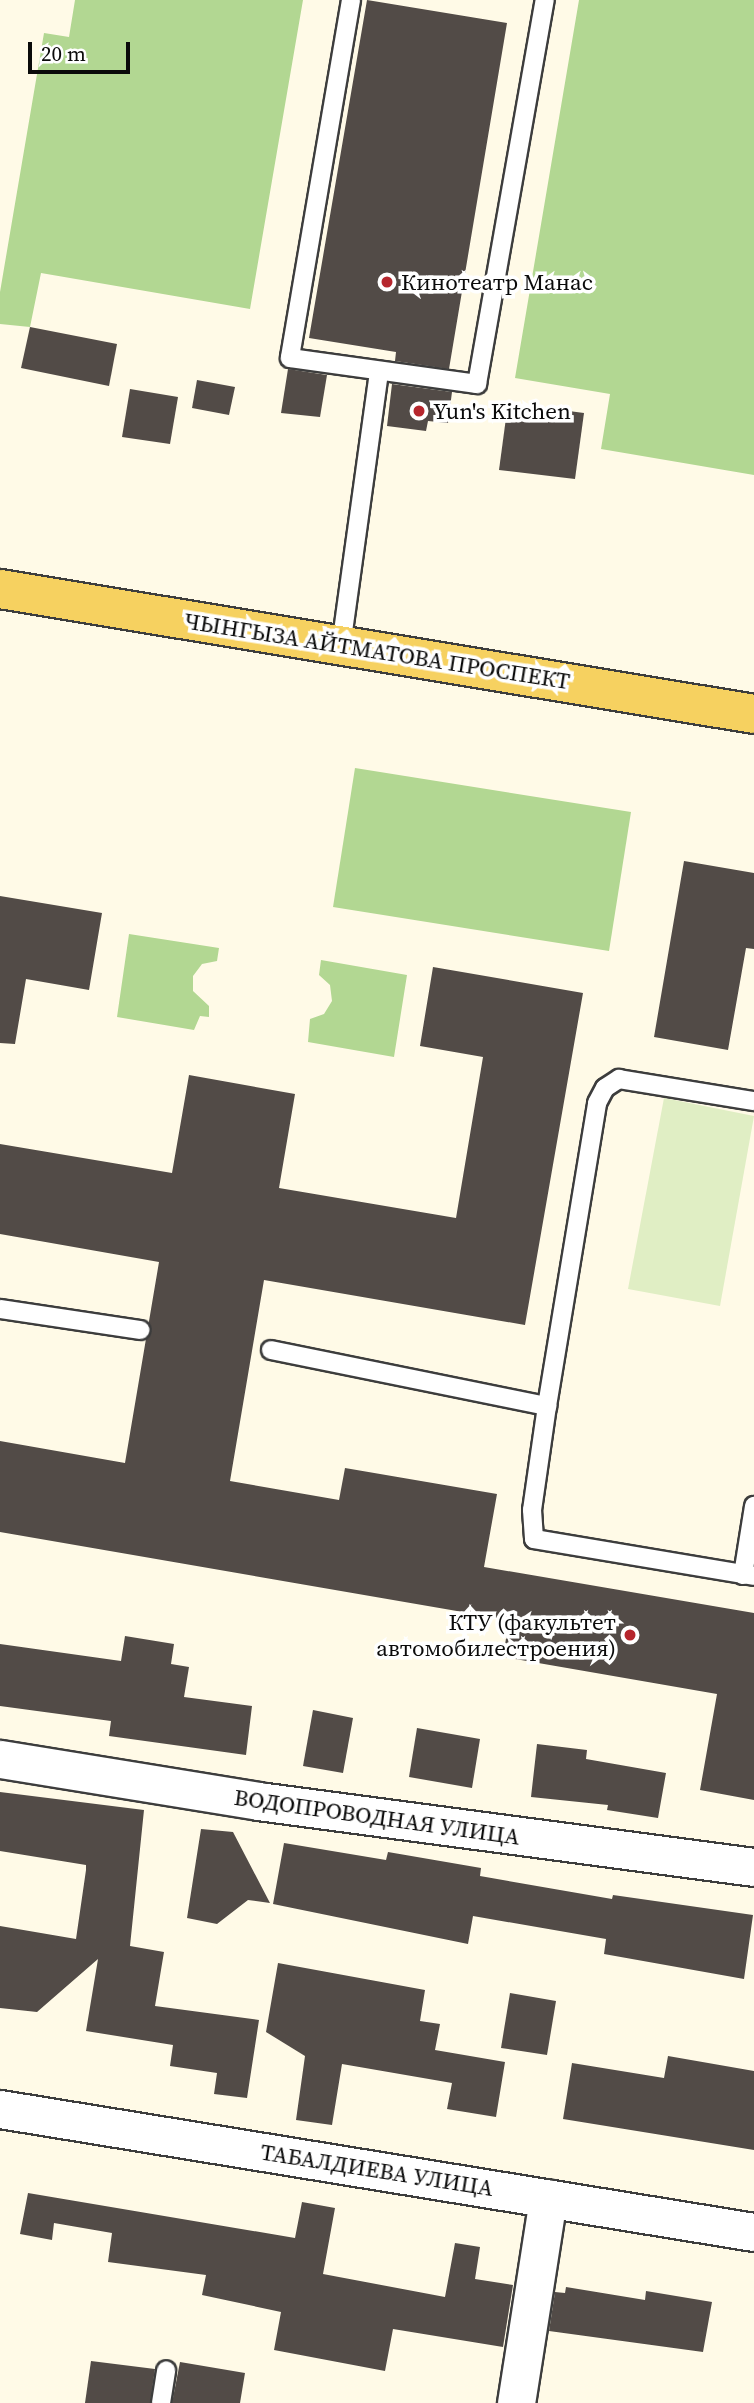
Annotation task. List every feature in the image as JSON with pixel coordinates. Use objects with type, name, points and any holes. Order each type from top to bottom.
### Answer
[{"type":"main road","name":"ЧЫНГЫЗА АЙТМАТОВА ПРОСПЕКТ","points":[[0,589],[754,714]]},
{"type":"street","name":"ВОДОПРОВОДНАЯ УЛИЦА","points":[[0,1759],[258,1801],[754,1867]]},
{"type":"street","name":"ТАБАЛДИЕВА УЛИЦА","points":[[0,2109],[754,2232]]},
{"type":"street","points":[[516,2403],[548,2198]]},
{"type":"lane","points":[[351,0],[290,358],[477,384],[545,0]]},
{"type":"lane","points":[[341,646],[379,372]]},
{"type":"lane","points":[[754,1101],[619,1079],[606,1088],[597,1103],[547,1406],[532,1510],[534,1539],[749,1576],[754,1506]]},
{"type":"lane","points":[[0,1309],[140,1330]]},
{"type":"lane","points":[[271,1350],[547,1406]]},
{"type":"lane","points":[[161,2403],[166,2370]]},
{"type":"green space","points":[[75,0],[303,0],[250,309],[41,273],[30,327],[0,324],[0,292],[44,33],[69,37]]},
{"type":"green space","points":[[579,0],[754,0],[754,475],[601,449],[610,394],[515,378]]},
{"type":"green space","points":[[355,768],[631,812],[609,951],[333,907]]},
{"type":"green space","points":[[129,934],[219,948],[217,961],[202,964],[193,976],[193,991],[209,1006],[209,1017],[200,1016],[194,1030],[117,1017]]},
{"type":"green space","points":[[321,960],[407,975],[394,1057],[308,1042],[310,1019],[324,1014],[332,1001],[330,985],[319,975]]},
{"type":"green space","points":[[664,1098],[754,1116],[720,1306],[628,1289]]},
{"type":"building","name":"Кинотеатр Манас","points":[[367,0],[507,23],[449,369],[395,361],[396,352],[309,338]]},
{"type":"building","points":[[30,327],[117,344],[109,386],[21,368]]},
{"type":"building","points":[[288,369],[327,375],[320,417],[281,413]]},
{"type":"building","points":[[197,380],[235,387],[229,415],[192,408]]},
{"type":"building","name":"Yun's Kitchen","points":[[392,384],[452,392],[448,423],[428,421],[426,431],[387,426]]},
{"type":"building","points":[[130,389],[178,397],[170,444],[122,437]]},
{"type":"building","points":[[508,403],[584,413],[575,479],[499,470]]},
{"type":"building","points":[[684,861],[754,873],[754,949],[746,948],[728,1050],[654,1037]]},
{"type":"building","points":[[0,896],[102,913],[89,990],[26,979],[15,1044],[0,1043]]},
{"type":"building","points":[[433,967],[583,993],[525,1325],[264,1280],[230,1481],[339,1500],[345,1468],[497,1494],[484,1567],[754,1613],[754,1800],[700,1790],[717,1694],[503,1657],[509,1620],[0,1532],[0,1441],[125,1463],[159,1262],[0,1234],[0,1144],[172,1173],[189,1075],[295,1094],[279,1188],[456,1218],[483,1057],[420,1046]]},
{"type":"building","points":[[125,1636],[174,1644],[171,1664],[189,1667],[184,1697],[252,1706],[246,1755],[109,1736],[111,1721],[0,1706],[0,1644],[121,1661]]},
{"type":"building","points":[[313,1710],[353,1718],[343,1773],[303,1766]]},
{"type":"building","points":[[417,1728],[480,1739],[472,1788],[409,1777]]},
{"type":"building","points":[[537,1744],[587,1750],[586,1759],[666,1773],[658,1818],[607,1810],[608,1805],[531,1797]]},
{"type":"building","points":[[0,1792],[144,1810],[130,1946],[164,1952],[155,2006],[259,2020],[247,2098],[214,2094],[217,2073],[170,2066],[173,2045],[86,2031],[98,1959],[37,2012],[0,2008],[0,1926],[76,1939],[86,1865],[0,1851]]},
{"type":"building","points":[[201,1829],[233,1832],[270,1903],[248,1900],[217,1924],[187,1918]]},
{"type":"building","points":[[284,1843],[386,1860],[388,1852],[481,1868],[480,1876],[612,1899],[613,1895],[753,1915],[744,1979],[604,1954],[606,1939],[473,1916],[468,1944],[273,1904]]},
{"type":"building","points":[[278,1963],[425,1990],[420,2021],[440,2024],[435,2050],[505,2062],[496,2117],[447,2109],[452,2083],[342,2064],[332,2125],[296,2120],[305,2056],[266,2032]]},
{"type":"building","points":[[510,1993],[556,2001],[547,2055],[501,2048]]},
{"type":"building","points":[[668,2056],[754,2071],[754,2150],[563,2119],[572,2063],[664,2078]]},
{"type":"building","points":[[28,2193],[295,2238],[302,2202],[335,2208],[323,2274],[445,2297],[455,2243],[480,2247],[475,2279],[513,2285],[503,2347],[393,2329],[385,2371],[274,2350],[281,2312],[202,2295],[206,2275],[108,2262],[112,2233],[54,2223],[52,2240],[20,2234]]},
{"type":"building","points":[[566,2287],[645,2300],[646,2291],[712,2302],[703,2352],[549,2331],[555,2292],[565,2293]]},
{"type":"building","points":[[91,2361],[155,2369],[150,2403],[85,2403]]},
{"type":"building","points":[[180,2362],[245,2373],[240,2403],[172,2403]]},
{"type":"place","name":"Кинотеатр Манас","points":[[387,282]]},
{"type":"place","name":"Yun's Kitchen","points":[[419,411]]},
{"type":"place","name":"КТУ (факультет автомобилестроения)","points":[[630,1635]]}]
